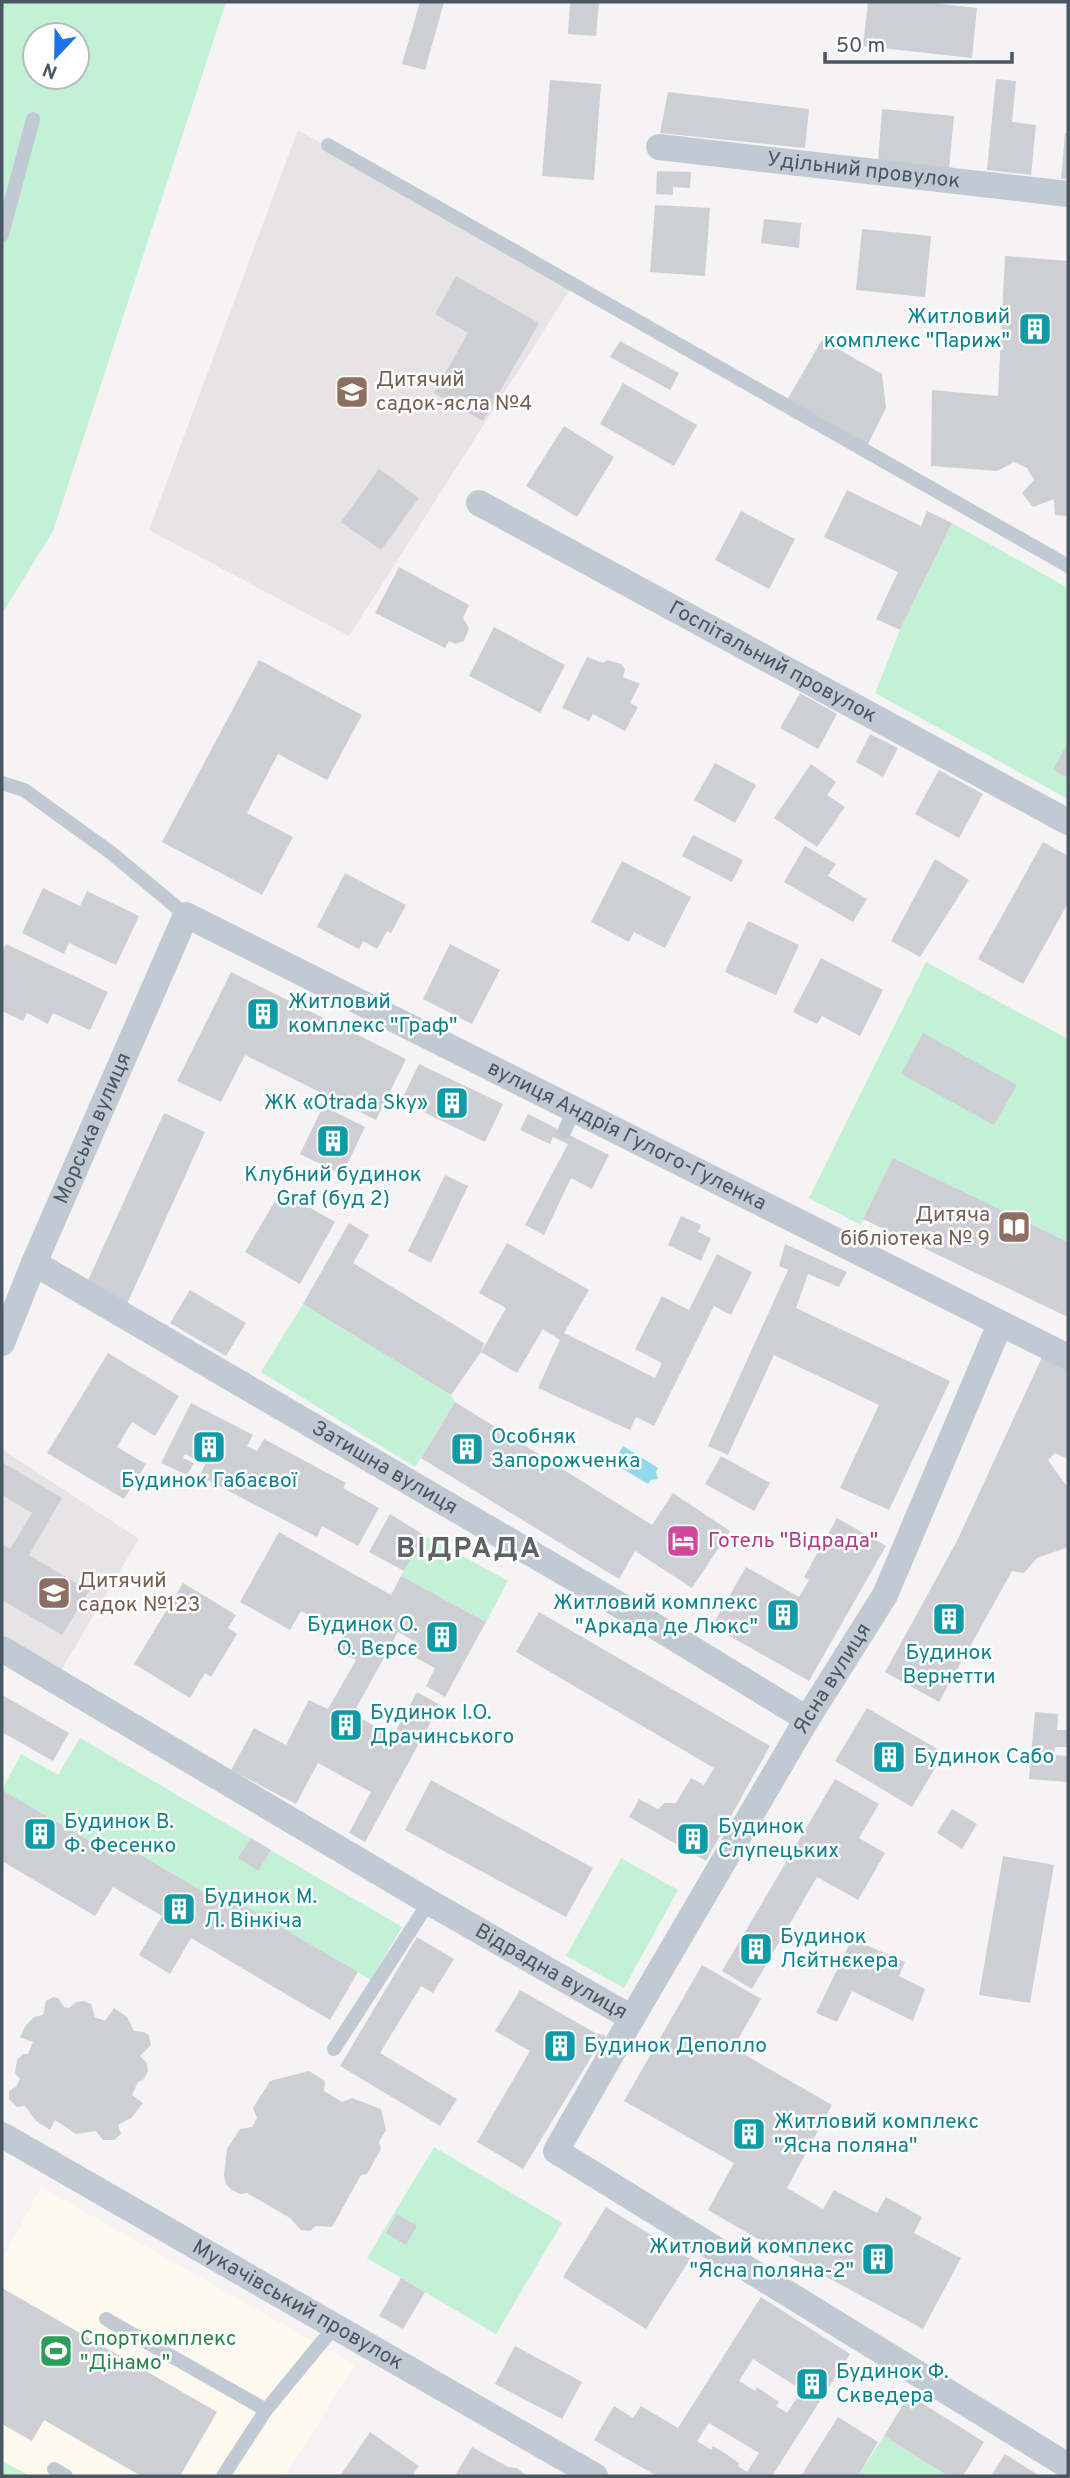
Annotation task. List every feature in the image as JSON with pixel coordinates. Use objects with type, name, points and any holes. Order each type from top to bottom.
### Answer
[{"type":"street","name":"Удільний провулок","points":[[659,147],[1068,194]]},
{"type":"street","name":"Госпітальний провулок","points":[[479,503],[1068,822]]},
{"type":"street","name":"вулиця Андрія Гулого-Гуленка","points":[[186,915],[569,1121],[1068,1357]]},
{"type":"street","name":"Морська вулиця","points":[[2,1343],[34,1263],[186,915]]},
{"type":"street","name":"Затишна вулиця","points":[[34,1263],[623,1607],[807,1719]]},
{"type":"street","name":"Ясна вулиця","points":[[632,2018],[807,1719],[885,1595],[1000,1324]]},
{"type":"street","name":"Відрадна вулиця","points":[[2,1649],[429,1902],[632,2018],[556,2151],[1068,2466]]},
{"type":"street","name":"Мукачівський провулок","points":[[2,2135],[595,2476]]},
{"type":"lane","points":[[2,234],[33,119]]},
{"type":"lane","points":[[328,145],[1068,566]]},
{"type":"lane","points":[[2,783],[24,790],[110,852],[186,915]]},
{"type":"lane","points":[[334,2049],[429,1902]]},
{"type":"lane","points":[[106,2319],[266,2410]]},
{"type":"lane","points":[[223,2476],[266,2410],[335,2326]]},
{"type":"shaded area","name":"Дитячий садок-ясла №4","points":[[298,130],[571,288],[349,636],[149,530]]},
{"type":"shaded area","name":"Дитячий садок №123","points":[[2,1449],[139,1539],[60,1672],[2,1646]]},
{"type":"shaded area","points":[[41,2187],[355,2365],[285,2476],[30,2476],[2,2461],[2,2453],[9,2442],[2,2438],[2,2260]]},
{"type":"green space","points":[[2,2],[226,2],[53,531],[2,614]]},
{"type":"green space","points":[[952,523],[1068,588],[1068,799],[875,693],[900,630]]},
{"type":"green space","points":[[926,962],[1068,1039],[1068,1242],[893,1158],[861,1225],[809,1198]]},
{"type":"green space","points":[[303,1304],[451,1395],[455,1402],[415,1467],[261,1372]]},
{"type":"green space","points":[[424,1535],[508,1581],[486,1622],[401,1576]]},
{"type":"green space","points":[[80,1738],[402,1927],[371,1980],[219,1891],[214,1898],[110,1837],[103,1849],[2,1790],[21,1754],[58,1775]]},
{"type":"green space","points":[[621,1858],[678,1890],[624,1988],[566,1956]]},
{"type":"green space","points":[[434,2147],[562,2223],[496,2334],[367,2258]]},
{"type":"green space","points":[[884,2436],[948,2476],[858,2476]]},
{"type":"green space","points":[[2,2461],[30,2476],[2,2476]]},
{"type":"water","points":[[623,1446],[658,1468],[658,1479],[651,1480],[648,1484],[613,1463]]},
{"type":"building","points":[[420,2],[444,2],[425,70],[402,64]]},
{"type":"building","points":[[570,2],[599,2],[596,36],[568,34]]},
{"type":"building","points":[[868,2],[923,2],[977,8],[972,58],[863,46]]},
{"type":"building","points":[[996,79],[1016,81],[1012,122],[1036,125],[1031,175],[987,170]]},
{"type":"building","points":[[550,80],[601,84],[594,180],[542,176]]},
{"type":"building","points":[[668,92],[809,109],[805,148],[660,133]]},
{"type":"building","points":[[882,109],[954,116],[949,169],[878,162]]},
{"type":"building","points":[[1065,133],[1068,133],[1068,179],[1061,179]]},
{"type":"building","points":[[657,171],[691,172],[690,188],[673,187],[673,195],[656,194]]},
{"type":"building","points":[[655,205],[710,208],[705,276],[650,272]]},
{"type":"building","points":[[764,219],[801,223],[799,248],[761,243]]},
{"type":"building","points":[[862,229],[931,236],[925,297],[856,290]]},
{"type":"building","points":[[1005,256],[1068,261],[1068,516],[1055,515],[1054,499],[1033,507],[1022,493],[1034,480],[1027,468],[1014,462],[997,471],[931,466],[932,390],[998,396]]},
{"type":"building","points":[[456,276],[539,323],[483,421],[434,393],[468,333],[435,314]]},
{"type":"building","points":[[822,340],[882,374],[886,408],[867,446],[787,400]]},
{"type":"building","points":[[620,341],[679,373],[670,390],[610,357]]},
{"type":"building","points":[[623,383],[697,425],[674,466],[600,424]]},
{"type":"building","points":[[564,426],[614,457],[577,517],[526,486]]},
{"type":"building","points":[[379,469],[419,498],[381,550],[341,522]]},
{"type":"building","points":[[847,490],[921,526],[927,511],[952,523],[900,630],[876,619],[898,572],[824,537]]},
{"type":"building","points":[[741,511],[795,539],[769,589],[715,560]]},
{"type":"building","points":[[399,567],[469,605],[463,618],[469,628],[464,641],[455,644],[449,641],[445,648],[375,613]]},
{"type":"building","points":[[494,627],[565,665],[540,713],[469,676]]},
{"type":"building","points":[[587,657],[603,663],[607,660],[621,664],[625,669],[623,677],[640,684],[630,703],[638,707],[625,731],[593,714],[589,721],[562,708]]},
{"type":"building","points":[[259,660],[362,715],[327,780],[278,754],[247,813],[293,837],[262,895],[162,842]]},
{"type":"building","points":[[800,693],[837,714],[818,749],[780,728]]},
{"type":"building","points":[[870,734],[898,748],[883,777],[856,762]]},
{"type":"building","points":[[1068,742],[1068,778],[1053,770]]},
{"type":"building","points":[[715,763],[756,785],[735,823],[694,800]]},
{"type":"building","points":[[811,764],[836,782],[827,795],[845,807],[817,847],[774,818]]},
{"type":"building","points":[[939,770],[983,794],[959,838],[915,814]]},
{"type":"building","points":[[693,835],[743,860],[732,882],[682,856]]},
{"type":"building","points":[[1043,842],[1068,856],[1068,903],[1023,984],[978,959]]},
{"type":"building","points":[[805,846],[836,864],[828,876],[867,899],[853,922],[784,882]]},
{"type":"building","points":[[935,859],[969,880],[920,957],[891,941]]},
{"type":"building","points":[[622,861],[691,897],[665,948],[634,932],[629,942],[591,922]]},
{"type":"building","points":[[345,873],[406,905],[391,933],[387,931],[377,949],[363,941],[359,949],[317,927]]},
{"type":"building","points":[[43,888],[80,906],[87,891],[139,916],[116,965],[69,943],[64,954],[22,933]]},
{"type":"building","points":[[748,921],[799,945],[776,995],[725,972]]},
{"type":"building","points":[[6,944],[108,992],[90,1030],[53,1013],[48,1024],[27,1013],[23,1021],[2,1011],[2,953]]},
{"type":"building","points":[[450,944],[500,970],[472,1024],[423,999]]},
{"type":"building","points":[[821,958],[883,990],[860,1036],[822,1016],[817,1024],[793,1012]]},
{"type":"building","name":"Житловий комплекс \"Граф\"","points":[[231,972],[406,1059],[376,1120],[245,1055],[221,1102],[177,1081]]},
{"type":"building","points":[[923,1033],[1017,1085],[994,1125],[901,1074]]},
{"type":"building","name":"ЖК «Otrada Sky»","points":[[419,1064],[503,1104],[485,1142],[401,1101]]},
{"type":"building","name":"Клубний будинок Graf (буд 2)","points":[[323,1106],[365,1127],[342,1175],[300,1154]]},
{"type":"building","points":[[164,1113],[205,1132],[127,1304],[86,1285]]},
{"type":"building","points":[[528,1114],[609,1155],[592,1189],[571,1178],[544,1235],[525,1225],[568,1144],[553,1137],[550,1144],[520,1130]]},
{"type":"building","points":[[893,1158],[1068,1242],[1068,1317],[863,1219]]},
{"type":"building","points":[[445,1175],[468,1186],[431,1263],[408,1251]]},
{"type":"building","points":[[281,1191],[335,1222],[300,1284],[245,1252]]},
{"type":"building","points":[[681,1216],[701,1225],[698,1232],[711,1238],[701,1261],[668,1245]]},
{"type":"building","points":[[349,1223],[369,1235],[353,1263],[484,1343],[481,1352],[451,1395],[303,1304]]},
{"type":"building","points":[[507,1243],[589,1290],[564,1333],[655,1378],[662,1363],[635,1349],[662,1296],[689,1310],[717,1254],[752,1272],[731,1315],[714,1306],[654,1426],[636,1417],[630,1430],[538,1388],[560,1340],[543,1329],[517,1373],[481,1352],[506,1308],[479,1293]]},
{"type":"building","points":[[785,1244],[847,1272],[839,1287],[808,1274],[796,1308],[950,1381],[889,1510],[840,1488],[879,1405],[774,1355],[728,1455],[708,1446],[788,1270],[779,1266]]},
{"type":"building","points":[[190,1290],[246,1323],[226,1356],[170,1323]]},
{"type":"building","points":[[108,1353],[179,1396],[155,1436],[132,1422],[117,1447],[146,1464],[124,1499],[47,1453]]},
{"type":"building","points":[[1043,1355],[1068,1367],[1068,1459],[1055,1453],[1048,1460],[1068,1488],[1068,1547],[1037,1558],[1024,1573],[1012,1571],[939,1702],[885,1672],[957,1541]]},
{"type":"building","points":[[455,1402],[652,1525],[673,1493],[730,1531],[692,1588],[635,1551],[619,1579],[421,1458]]},
{"type":"building","points":[[191,1403],[253,1435],[247,1446],[257,1451],[264,1439],[346,1483],[343,1488],[379,1508],[358,1546],[322,1526],[317,1537],[200,1476],[205,1464],[185,1454],[183,1458],[194,1463],[187,1475],[161,1463]]},
{"type":"building","points":[[721,1456],[770,1483],[754,1511],[705,1484]]},
{"type":"building","points":[[2,1462],[62,1498],[29,1555],[89,1591],[62,1635],[2,1600],[2,1544],[10,1549],[32,1513],[2,1495]]},
{"type":"building","points":[[390,1514],[424,1535],[404,1571],[369,1552]]},
{"type":"building","name":"Житловий комплекс \"Аркада де Люкс\"","points":[[837,1518],[886,1546],[809,1681],[712,1626],[746,1567],[799,1597],[809,1580],[804,1577]]},
{"type":"building","points":[[279,1532],[391,1595],[401,1576],[486,1622],[445,1697],[426,1686],[435,1668],[409,1654],[416,1642],[398,1632],[353,1714],[393,1736],[417,1692],[440,1705],[365,1842],[349,1833],[371,1792],[318,1763],[296,1804],[231,1770],[254,1728],[286,1745],[309,1700],[328,1709],[356,1660],[334,1650],[343,1633],[301,1611],[290,1630],[240,1602]]},
{"type":"building","points":[[183,1583],[236,1615],[228,1628],[237,1634],[211,1677],[205,1673],[190,1698],[134,1664]]},
{"type":"building","points":[[539,1612],[770,1746],[706,1861],[629,1817],[639,1799],[658,1809],[665,1803],[676,1803],[691,1778],[704,1785],[714,1768],[516,1652]]},
{"type":"building","points":[[2,1695],[69,1733],[53,1761],[2,1732]]},
{"type":"building","name":"Будинок Сабо","points":[[867,1708],[944,1753],[912,1807],[835,1761]]},
{"type":"building","points":[[1035,1712],[1058,1714],[1057,1730],[1068,1730],[1068,1747],[1055,1747],[1054,1755],[1068,1756],[1068,1782],[1029,1779]]},
{"type":"building","points":[[835,1779],[879,1804],[859,1838],[885,1853],[858,1900],[817,1877],[752,1989],[722,1971]]},
{"type":"building","points":[[431,1780],[593,1868],[566,1917],[405,1830]]},
{"type":"building","points":[[2,1790],[103,1849],[110,1837],[214,1898],[219,1891],[358,1972],[330,2020],[191,1938],[170,1974],[139,1955],[162,1916],[113,1887],[95,1916],[2,1861]]},
{"type":"building","points":[[952,1809],[977,1824],[962,1849],[937,1833]]},
{"type":"building","points":[[251,1838],[271,1850],[258,1871],[238,1858]]},
{"type":"building","points":[[1003,1856],[1054,1865],[1030,2003],[979,1995]]},
{"type":"building","points":[[417,1937],[454,1959],[433,1993],[421,1986],[380,2053],[457,2099],[440,2126],[340,2066]]},
{"type":"building","points":[[852,1939],[905,1962],[899,1976],[925,1989],[913,2021],[852,1991],[837,2022],[816,2013]]},
{"type":"building","name":"Житловий комплекс \"Ясна поляна\"","points":[[702,1965],[761,1999],[733,2048],[832,2105],[787,2188],[823,2209],[834,2190],[877,2213],[886,2197],[922,2217],[914,2233],[961,2258],[923,2329],[708,2210],[734,2163],[624,2101]]},
{"type":"building","name":"Будинок Деполло","points":[[520,1990],[597,2034],[605,2035],[606,2038],[601,2041],[523,2169],[477,2142],[530,2051],[495,2031]]},
{"type":"building","points":[[53,1997],[69,2008],[76,2002],[91,2004],[95,2017],[105,2021],[114,2008],[127,2017],[134,2031],[149,2035],[151,2045],[140,2056],[147,2063],[148,2072],[143,2080],[138,2082],[132,2095],[143,2103],[131,2118],[118,2125],[121,2134],[114,2140],[103,2140],[96,2131],[76,2134],[55,2120],[50,2130],[36,2121],[25,2106],[17,2107],[9,2099],[9,2091],[16,2087],[20,2079],[15,2073],[17,2060],[23,2054],[28,2054],[33,2042],[20,2037],[34,2017],[43,2015],[46,2001]]},
{"type":"building","points":[[309,2071],[325,2081],[324,2091],[342,2102],[352,2098],[381,2109],[386,2130],[379,2142],[381,2149],[367,2174],[361,2175],[332,2227],[316,2226],[310,2231],[301,2230],[290,2218],[247,2193],[240,2194],[232,2190],[226,2184],[224,2175],[227,2149],[240,2129],[252,2127],[257,2118],[253,2108],[270,2081]]},
{"type":"building","points":[[606,2207],[690,2259],[646,2329],[563,2277]]},
{"type":"building","points":[[397,2214],[417,2226],[406,2245],[386,2233]]},
{"type":"building","points":[[401,2278],[425,2292],[403,2329],[379,2316]]},
{"type":"building","name":"Спорткомплекс \"Дінамо\"","points":[[2,2288],[217,2412],[180,2476],[141,2476],[44,2420],[32,2441],[2,2424]]},
{"type":"building","name":"Будинок Ф. Скведера","points":[[761,2297],[850,2354],[772,2476],[657,2476],[594,2440],[614,2406],[633,2418],[641,2406],[678,2428]],"holes":[[[753,2359],[802,2390],[787,2413],[776,2406],[779,2402],[757,2387],[755,2391],[739,2381]],[[709,2423],[759,2453],[747,2472],[726,2454],[713,2446],[711,2450],[697,2441]]]},
{"type":"building","points":[[515,2346],[582,2382],[562,2419],[495,2384]]},
{"type":"building","points":[[909,2395],[984,2442],[963,2476],[948,2476],[884,2436]]},
{"type":"building","points":[[838,2417],[878,2442],[858,2476],[801,2476]]},
{"type":"building","points":[[370,2432],[419,2466],[412,2476],[340,2476]]},
{"type":"building","points":[[472,2447],[508,2467],[517,2468],[527,2476],[455,2476]]},
{"type":"building","points":[[1005,2454],[1040,2476],[991,2476]]},
{"type":"place","name":"Житловий комплекс \"Париж\"","points":[[1035,329]]},
{"type":"place","name":"Дитячий садок-ясла №4","points":[[352,392]]},
{"type":"place","name":"Житловий комплекс \"Граф\"","points":[[263,1014]]},
{"type":"place","name":"ЖК «Otrada Sky»","points":[[452,1103]]},
{"type":"place","name":"Клубний будинок Graf (буд 2)","points":[[333,1141]]},
{"type":"place","name":"Дитяча бібліотека № 9","points":[[1014,1227]]},
{"type":"place","name":"Будинок Габаєвої","points":[[209,1447]]},
{"type":"place","name":"Особняк Запорожченка","points":[[467,1449]]},
{"type":"place","name":"Готель \"Відрада\"","points":[[683,1541]]},
{"type":"place","name":"Дитячий садок №123","points":[[54,1593]]},
{"type":"place","name":"Житловий комплекс \"Аркада де Люкс\"","points":[[783,1615]]},
{"type":"place","name":"Будинок Вернетти","points":[[949,1619]]},
{"type":"place","name":"Будинок О. О. Вєрсє","points":[[442,1637]]},
{"type":"place","name":"Будинок І.О. Драчинського","points":[[346,1725]]},
{"type":"place","name":"Будинок Сабо","points":[[889,1757]]},
{"type":"place","name":"Будинок В. Ф. Фесенко","points":[[40,1834]]},
{"type":"place","name":"Будинок Слупецьких","points":[[693,1839]]},
{"type":"place","name":"Будинок М. Л. Вінкіча","points":[[179,1909]]},
{"type":"place","name":"Будинок Лєйтнєкера","points":[[756,1949]]},
{"type":"place","name":"Будинок Деполло","points":[[560,2046]]},
{"type":"place","name":"Житловий комплекс \"Ясна поляна\"","points":[[749,2134]]},
{"type":"place","name":"Житловий комплекс \"Ясна поляна-2\"","points":[[878,2259]]},
{"type":"place","name":"Спорткомплекс \"Дінамо\"","points":[[56,2351]]},
{"type":"place","name":"Будинок Ф. Скведера","points":[[812,2384]]},
{"type":"district","name":"ВІДРАДА","points":[[469,1550]]}]
